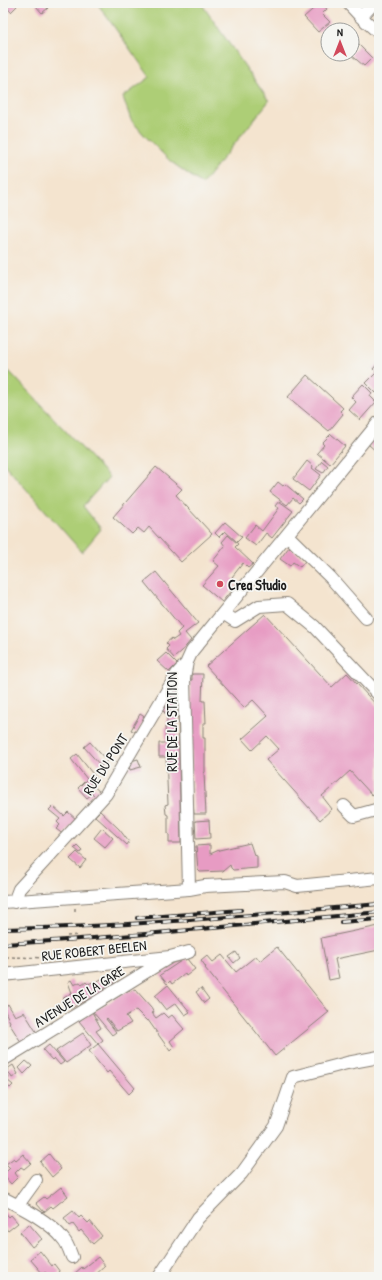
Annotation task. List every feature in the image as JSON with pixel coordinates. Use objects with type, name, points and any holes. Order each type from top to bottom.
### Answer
[{"type":"street","points":[[348,3],[379,33]]},
{"type":"street","points":[[361,17],[374,3]]},
{"type":"street","name":"RUE DE LA STATION","points":[[189,889],[184,678],[187,662],[192,651],[379,422]]},
{"type":"street","points":[[287,535],[330,577],[366,618]]},
{"type":"street","points":[[223,613],[235,621],[260,606],[287,604],[315,627],[379,695]]},
{"type":"street","name":"RUE DU PONT","points":[[9,902],[106,794],[177,674],[187,662]]},
{"type":"street","points":[[344,806],[354,816],[379,809]]},
{"type":"street","points":[[9,902],[189,889],[205,886],[285,882],[297,886],[379,878]]},
{"type":"street","name":"RUE ROBERT BEELEN","points":[[3,975],[170,957],[189,952]]},
{"type":"street","name":"AVENUE DE LA GARE","points":[[3,1060],[170,957]]},
{"type":"street","points":[[159,1277],[198,1218],[242,1173],[276,1126],[293,1077],[347,1062],[379,1057]]},
{"type":"street","points":[[18,1205],[36,1180]]},
{"type":"street","points":[[3,1198],[18,1205],[53,1228],[65,1240],[72,1257]]},
{"type":"path","points":[[75,908],[75,914]]},
{"type":"path","points":[[67,936],[78,935]]},
{"type":"path","points":[[80,950],[81,954]]},
{"type":"path","points":[[6,957],[62,958]]},
{"type":"green space","points":[[97,3],[201,3],[269,101],[202,184],[170,161],[131,120],[123,97],[150,77]]},
{"type":"green space","points":[[9,371],[109,477],[83,506],[101,529],[82,552],[3,463],[3,379]]},
{"type":"building","points":[[3,3],[14,3],[17,6],[11,12]]},
{"type":"building","points":[[40,3],[44,3],[48,8],[42,13],[36,6]]},
{"type":"building","points":[[320,3],[327,9],[322,14],[330,22],[320,22],[320,30],[318,32],[304,17]]},
{"type":"building","points":[[360,46],[372,58],[364,66],[359,62]]},
{"type":"building","points":[[379,362],[379,375],[373,369]]},
{"type":"building","points":[[376,373],[379,376],[379,389],[376,393],[366,383]]},
{"type":"building","points":[[307,375],[343,408],[340,411],[343,414],[329,431],[288,397]]},
{"type":"building","points":[[363,384],[372,393],[370,396],[376,402],[360,420],[349,410],[356,402],[351,397]]},
{"type":"building","points":[[331,434],[345,446],[330,464],[317,453],[324,445],[322,443]]},
{"type":"building","points":[[375,436],[379,439],[379,454],[368,444]]},
{"type":"building","points":[[307,461],[313,466],[312,468],[321,475],[309,491],[293,479]]},
{"type":"building","points":[[322,461],[328,466],[323,473],[316,469]]},
{"type":"building","points":[[156,467],[182,489],[176,495],[212,534],[181,562],[149,527],[144,533],[138,528],[132,534],[113,517]]},
{"type":"building","points":[[278,482],[283,486],[285,484],[303,499],[299,503],[293,498],[287,505],[270,492]]},
{"type":"building","points":[[279,501],[293,511],[272,538],[266,533],[256,546],[245,538],[255,525],[262,531],[279,508],[275,506]]},
{"type":"building","points":[[225,522],[242,537],[237,542],[225,531],[219,537],[215,533]]},
{"type":"building","points":[[228,535],[238,544],[235,547],[253,564],[248,568],[243,563],[232,577],[238,582],[222,602],[202,585],[219,566],[213,561],[225,546],[222,542]]},
{"type":"building","points":[[289,547],[306,560],[300,567],[293,562],[290,566],[280,559]]},
{"type":"building","points":[[156,572],[198,623],[185,633],[191,640],[174,658],[166,649],[169,646],[166,643],[172,638],[173,640],[179,636],[177,633],[182,628],[144,582]]},
{"type":"building","points":[[265,614],[332,687],[347,673],[379,708],[379,789],[372,795],[350,771],[322,796],[332,809],[320,820],[266,760],[279,749],[267,736],[252,750],[242,739],[268,716],[253,700],[244,708],[206,666]]},
{"type":"building","points":[[166,653],[177,664],[169,672],[157,661]]},
{"type":"building","points":[[192,674],[203,674],[202,701],[205,701],[206,723],[203,723],[203,738],[205,738],[204,773],[206,814],[194,814],[190,693],[190,680],[192,680]]},
{"type":"building","points":[[173,686],[178,689],[178,712],[164,713],[165,712],[159,710]]},
{"type":"building","points":[[140,714],[146,718],[137,733],[131,730]]},
{"type":"building","points":[[167,717],[178,717],[181,843],[169,843],[168,815],[166,814],[165,805],[168,804],[166,757],[159,757],[159,743],[166,743],[165,727],[167,727]]},
{"type":"building","points":[[90,742],[107,761],[101,766],[84,747]]},
{"type":"building","points":[[77,754],[96,778],[90,783],[100,792],[95,797],[92,794],[87,798],[78,788],[87,779],[71,759]]},
{"type":"building","points":[[138,759],[141,767],[130,770],[129,766],[132,765],[131,761]]},
{"type":"building","points":[[53,806],[64,816],[68,812],[77,820],[64,835],[56,829],[60,825],[57,822],[60,819],[49,810]]},
{"type":"building","points":[[100,811],[119,829],[129,842],[127,845],[95,816]]},
{"type":"building","points":[[209,820],[210,838],[196,839],[195,821]]},
{"type":"building","points":[[102,828],[113,838],[105,847],[94,838]]},
{"type":"building","points":[[250,843],[254,855],[257,856],[257,868],[233,870],[230,865],[223,871],[200,872],[198,870],[196,846],[210,845],[210,854],[219,850]]},
{"type":"building","points":[[77,845],[82,850],[80,853],[74,848]]},
{"type":"building","points":[[77,852],[86,860],[80,868],[70,859]]},
{"type":"building","points":[[379,926],[379,950],[335,959],[339,978],[329,980],[321,938]]},
{"type":"building","points":[[277,947],[329,1012],[275,1056],[205,968],[206,967],[201,960],[207,955],[213,962],[222,955],[236,972],[256,956],[260,961]]},
{"type":"building","points":[[236,952],[240,958],[234,963],[229,957]]},
{"type":"building","points":[[184,959],[187,959],[195,969],[186,976],[185,974],[172,984],[170,981],[167,984],[160,975]]},
{"type":"building","points":[[112,974],[116,981],[110,986],[105,978]]},
{"type":"building","points":[[103,978],[108,986],[103,990],[104,992],[97,996],[96,995],[70,1009],[62,999],[72,993],[68,982],[71,980],[74,985],[80,982],[82,985],[86,982],[88,984],[94,983]]},
{"type":"building","points":[[168,985],[190,1012],[185,1015],[176,1003],[166,1010],[155,996]]},
{"type":"building","points":[[201,988],[209,999],[204,1003],[196,992]]},
{"type":"building","points":[[135,989],[151,1007],[154,1012],[152,1013],[156,1018],[163,1013],[168,1018],[172,1015],[184,1029],[170,1041],[174,1047],[170,1051],[148,1020],[147,1021],[136,1010],[126,1016],[131,1023],[117,1031],[107,1018],[106,1019],[116,1032],[112,1035],[93,1012],[129,990],[130,992]]},
{"type":"building","points":[[8,1004],[15,1016],[24,1012],[37,1033],[21,1042],[9,1023],[10,1022],[4,1009]]},
{"type":"building","points":[[92,1012],[101,1028],[96,1031],[103,1040],[98,1044],[79,1021]]},
{"type":"building","points":[[83,1033],[91,1045],[66,1063],[56,1051]]},
{"type":"building","points":[[98,1044],[135,1088],[129,1094],[109,1071],[107,1073],[89,1051]]},
{"type":"building","points":[[49,1045],[64,1062],[60,1065],[54,1058],[52,1060],[43,1050]]},
{"type":"building","points":[[26,1061],[32,1066],[24,1074],[19,1068]]},
{"type":"building","points":[[13,1065],[18,1074],[12,1078],[7,1069]]},
{"type":"building","points":[[3,1068],[9,1078],[7,1080],[13,1085],[10,1088],[3,1082]]},
{"type":"building","points":[[23,1154],[31,1163],[24,1169],[21,1167],[15,1173],[18,1177],[11,1184],[3,1175],[10,1168],[6,1164],[14,1158],[16,1160]]},
{"type":"building","points":[[49,1154],[61,1169],[52,1177],[40,1162]]},
{"type":"building","points":[[61,1187],[68,1196],[53,1208],[51,1206],[44,1212],[36,1203],[44,1197],[46,1199]]},
{"type":"building","points":[[3,1210],[9,1217],[11,1215],[18,1223],[8,1231],[3,1225]]},
{"type":"building","points":[[73,1211],[79,1218],[81,1216],[88,1223],[90,1221],[102,1236],[93,1244],[81,1230],[79,1232],[73,1224],[70,1226],[64,1218]]},
{"type":"building","points":[[29,1224],[42,1239],[32,1247],[20,1232]]},
{"type":"building","points":[[40,1251],[52,1266],[54,1264],[60,1272],[54,1277],[49,1277],[45,1272],[43,1274],[30,1259]]},
{"type":"building","points":[[98,1257],[105,1266],[93,1277],[76,1277],[74,1274]]},
{"type":"railway","points":[[3,929],[144,923],[379,904]]},
{"type":"railway","points":[[137,918],[241,910]]},
{"type":"railway","points":[[3,944],[144,934],[379,912]]},
{"type":"railway","points":[[341,922],[379,919]]},
{"type":"place","name":"Crea Studio","points":[[220,584]]}]
